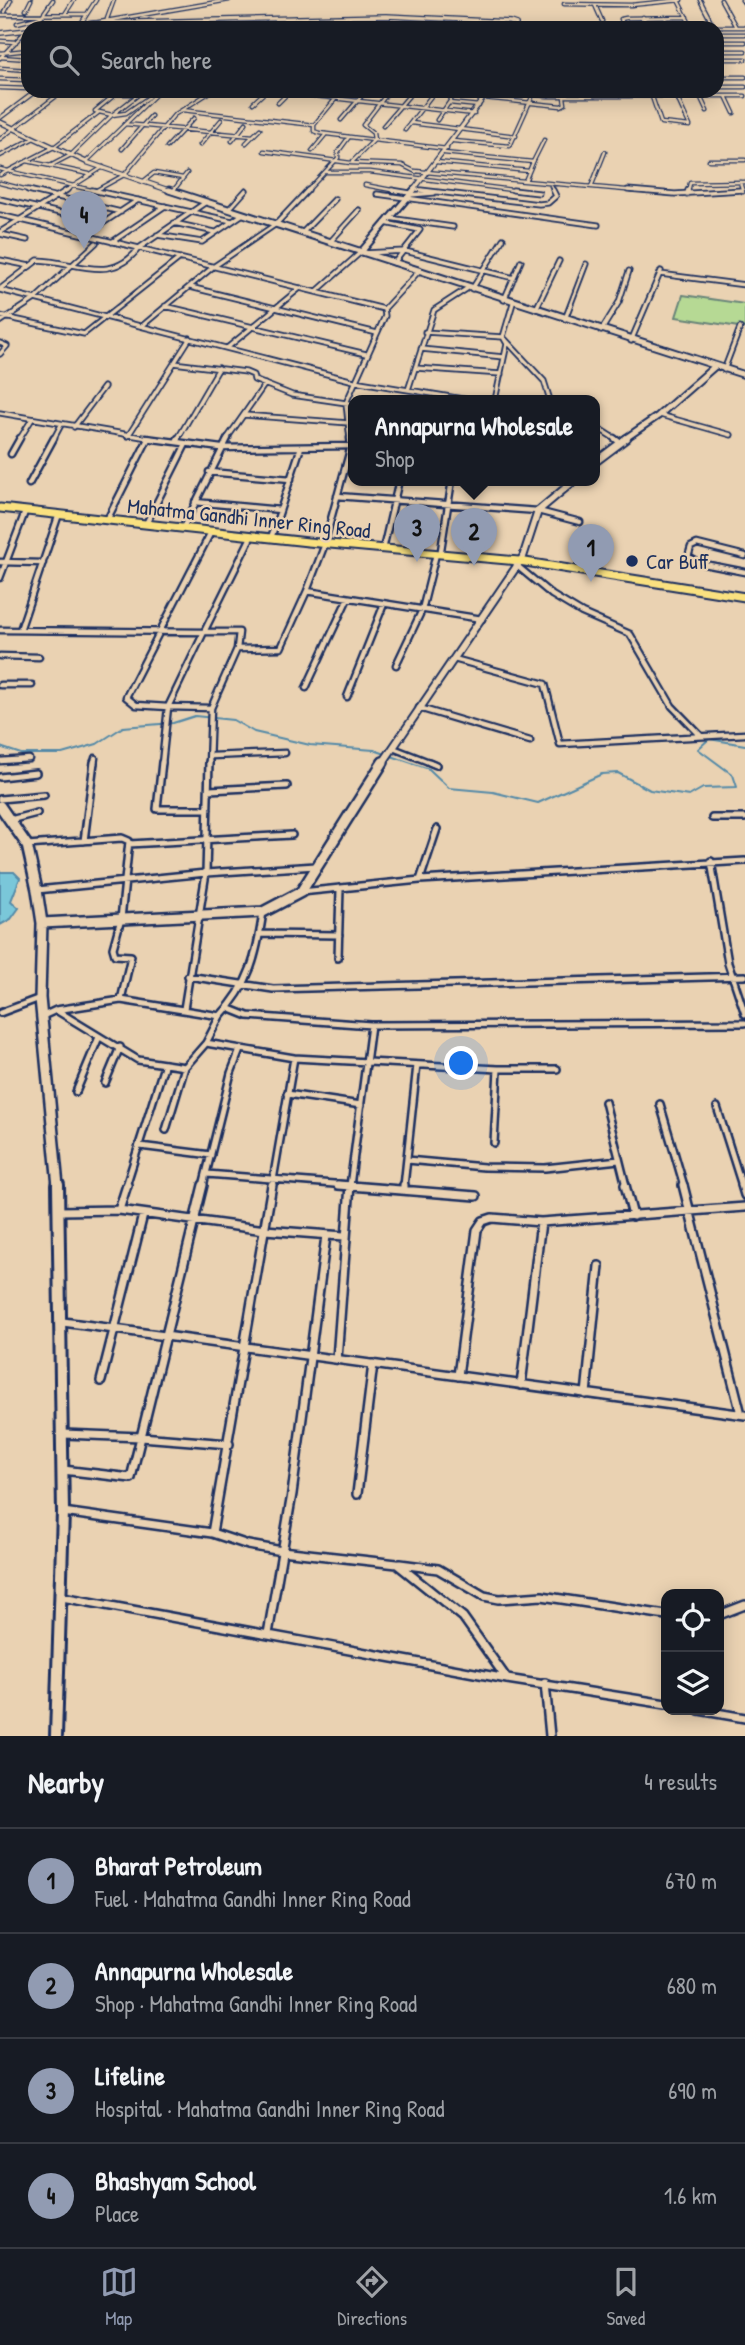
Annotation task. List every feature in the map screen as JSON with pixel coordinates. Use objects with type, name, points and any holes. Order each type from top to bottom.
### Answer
[{"type":"main road","name":"Mahatma Gandhi Inner Ring Road","points":[[0,507],[438,552]]},
{"type":"main road","name":"Mahatma Gandhi Inner Ring Road","points":[[0,507],[58,517],[251,537],[384,545],[519,561],[745,594]]},
{"type":"street","points":[[5,12],[11,0]]},
{"type":"street","points":[[26,10],[31,0]]},
{"type":"street","points":[[28,21],[45,14],[53,0]]},
{"type":"street","points":[[65,14],[74,0]]},
{"type":"street","points":[[83,21],[96,0]]},
{"type":"street","points":[[105,21],[114,0]]},
{"type":"street","points":[[200,5],[206,0]]},
{"type":"street","points":[[105,21],[229,0]]},
{"type":"street","points":[[615,0],[616,5]]},
{"type":"street","points":[[564,4],[616,5],[679,0],[689,21]]},
{"type":"street","points":[[700,0],[711,21]]},
{"type":"street","points":[[721,0],[736,27]]},
{"type":"street","points":[[743,0],[745,4]]},
{"type":"street","points":[[575,4],[577,12]]},
{"type":"street","points":[[596,5],[602,21]]},
{"type":"street","points":[[0,15],[86,14]]},
{"type":"street","points":[[2,40],[22,15]]},
{"type":"street","points":[[329,21],[330,17]]},
{"type":"street","points":[[349,21],[350,17]]},
{"type":"street","points":[[198,21],[350,17],[498,21]]},
{"type":"street","points":[[623,21],[622,18],[687,18]]},
{"type":"street","points":[[17,23],[21,22]]},
{"type":"street","points":[[724,27],[745,27]]},
{"type":"street","points":[[0,33],[21,31]]},
{"type":"street","points":[[724,34],[745,34]]},
{"type":"street","points":[[2,56],[21,37]]},
{"type":"street","points":[[2,40],[16,42]]},
{"type":"street","points":[[724,42],[744,42]]},
{"type":"street","points":[[724,51],[745,51]]},
{"type":"street","points":[[2,56],[21,52]]},
{"type":"street","points":[[2,56],[21,58]]},
{"type":"street","points":[[2,56],[12,65]]},
{"type":"street","points":[[724,59],[745,59]]},
{"type":"street","points":[[0,68],[21,70]]},
{"type":"street","points":[[724,77],[745,77]]},
{"type":"street","points":[[0,79],[21,80]]},
{"type":"street","points":[[724,86],[745,86]]},
{"type":"street","points":[[0,88],[21,89]]},
{"type":"street","points":[[734,113],[726,96],[745,96]]},
{"type":"street","points":[[27,98],[0,120],[86,162],[513,303],[745,375]]},
{"type":"street","points":[[0,139],[16,130],[55,98]]},
{"type":"street","points":[[98,113],[96,109],[111,98]]},
{"type":"street","points":[[50,166],[71,155],[133,98]]},
{"type":"street","points":[[0,175],[54,147],[98,113],[112,115],[128,112],[147,98]]},
{"type":"street","points":[[86,162],[152,98]]},
{"type":"street","points":[[95,191],[124,175],[163,127],[200,98]]},
{"type":"street","points":[[253,103],[259,98]]},
{"type":"street","points":[[278,103],[283,98]]},
{"type":"street","points":[[474,114],[335,98],[314,125],[314,131],[533,162]]},
{"type":"street","points":[[341,121],[360,98]]},
{"type":"street","points":[[374,140],[373,133],[363,125],[383,98]]},
{"type":"street","points":[[383,126],[406,98]]},
{"type":"street","points":[[405,130],[431,98]]},
{"type":"street","points":[[437,120],[452,98]]},
{"type":"street","points":[[476,98],[563,106],[564,98]]},
{"type":"street","points":[[453,141],[511,145],[530,98]]},
{"type":"street","points":[[653,98],[661,123],[690,126]]},
{"type":"street","points":[[677,98],[695,133]]},
{"type":"street","points":[[702,98],[707,111]]},
{"type":"street","points":[[316,292],[363,252],[484,99]]},
{"type":"street","points":[[449,103],[479,106]]},
{"type":"street","points":[[182,110],[314,125]]},
{"type":"street","points":[[122,149],[150,116]]},
{"type":"street","points":[[167,147],[194,118]]},
{"type":"street","points":[[200,145],[221,120]]},
{"type":"street","points":[[411,122],[516,136]]},
{"type":"street","points":[[232,141],[246,123]]},
{"type":"street","points":[[125,124],[253,136]]},
{"type":"street","points":[[246,143],[260,129]]},
{"type":"street","points":[[312,151],[326,134]]},
{"type":"street","points":[[142,326],[213,267],[276,224],[335,161],[349,137]]},
{"type":"street","points":[[0,156],[34,138]]},
{"type":"street","points":[[351,163],[374,140]]},
{"type":"street","points":[[525,181],[544,140]]},
{"type":"street","points":[[264,150],[351,163],[402,165],[423,178]]},
{"type":"street","points":[[591,187],[605,152]]},
{"type":"street","points":[[27,160],[90,174]]},
{"type":"street","points":[[709,160],[745,160]]},
{"type":"street","points":[[436,162],[529,171]]},
{"type":"street","points":[[0,233],[72,184],[103,167]]},
{"type":"street","points":[[0,169],[232,221]]},
{"type":"street","points":[[415,171],[687,194],[743,192],[743,182],[690,183],[687,194]]},
{"type":"street","points":[[325,172],[370,172],[539,193]]},
{"type":"street","points":[[144,181],[154,173],[183,178]]},
{"type":"street","points":[[173,191],[187,173]]},
{"type":"street","points":[[473,194],[465,188],[468,184],[487,177]]},
{"type":"street","points":[[485,186],[515,180]]},
{"type":"street","points":[[0,183],[121,212]]},
{"type":"street","points":[[377,194],[447,192],[545,204],[556,196],[556,190],[549,184]]},
{"type":"street","points":[[365,185],[598,225]]},
{"type":"street","points":[[229,209],[246,190]]},
{"type":"street","points":[[410,194],[447,192]]},
{"type":"street","points":[[0,199],[77,217],[87,216],[100,207]]},
{"type":"street","points":[[302,233],[335,199]]},
{"type":"street","points":[[85,235],[139,200]]},
{"type":"street","points":[[0,289],[43,259],[110,270],[133,257],[139,248],[206,202]]},
{"type":"street","points":[[112,242],[165,206]]},
{"type":"street","points":[[330,242],[359,210]]},
{"type":"street","points":[[157,235],[198,243],[243,214]]},
{"type":"street","points":[[0,215],[384,309]]},
{"type":"street","points":[[387,220],[453,227]]},
{"type":"street","points":[[387,220],[420,230],[394,263]]},
{"type":"street","points":[[174,223],[215,233]]},
{"type":"street","points":[[0,233],[27,240]]},
{"type":"street","points":[[408,390],[434,310],[470,289],[503,239]]},
{"type":"street","points":[[6,318],[35,299],[96,243]]},
{"type":"street","points":[[363,252],[405,251],[514,278]]},
{"type":"street","points":[[0,319],[84,334],[103,316],[180,258]]},
{"type":"street","points":[[0,260],[30,266]]},
{"type":"street","points":[[504,300],[521,261]]},
{"type":"street","points":[[536,309],[559,261]]},
{"type":"street","points":[[565,318],[586,264]]},
{"type":"street","points":[[384,309],[419,271]]},
{"type":"street","points":[[601,331],[618,302],[629,271]]},
{"type":"street","points":[[631,341],[660,272],[745,285]]},
{"type":"street","points":[[190,287],[377,333]]},
{"type":"street","points":[[227,348],[300,288]]},
{"type":"street","points":[[0,289],[354,381],[440,395]]},
{"type":"street","points":[[496,395],[506,344],[503,337],[513,303]]},
{"type":"street","points":[[165,306],[366,354]]},
{"type":"street","points":[[349,395],[386,313],[384,309]]},
{"type":"street","points":[[724,370],[740,328]]},
{"type":"street","points":[[425,332],[503,337],[544,381],[548,395]]},
{"type":"street","points":[[128,436],[190,338]]},
{"type":"street","points":[[0,343],[7,346],[0,354]]},
{"type":"street","points":[[421,349],[504,357]]},
{"type":"street","points":[[174,363],[246,372],[253,375],[254,380],[292,395],[346,403]]},
{"type":"street","points":[[600,453],[634,434],[660,415],[714,367]]},
{"type":"street","points":[[176,442],[219,368]]},
{"type":"street","points":[[415,368],[501,374]]},
{"type":"street","points":[[184,526],[221,448],[265,384]]},
{"type":"street","points":[[74,427],[104,387]]},
{"type":"street","points":[[348,398],[348,416]]},
{"type":"street","points":[[0,413],[128,436],[221,448],[348,446]]},
{"type":"street","points":[[244,415],[348,423]]},
{"type":"street","points":[[660,415],[731,435]]},
{"type":"street","points":[[11,454],[32,419]]},
{"type":"street","points":[[29,484],[61,425]]},
{"type":"street","points":[[600,429],[618,441]]},
{"type":"street","points":[[108,518],[148,439]]},
{"type":"street","points":[[147,522],[186,444]]},
{"type":"street","points":[[272,535],[302,447]]},
{"type":"street","points":[[237,649],[281,648],[307,591],[325,542],[348,459]]},
{"type":"street","points":[[209,472],[290,479]]},
{"type":"street","points":[[384,545],[398,486]]},
{"type":"street","points":[[396,665],[422,610],[438,552],[451,486]]},
{"type":"street","points":[[301,892],[418,708],[483,619],[519,561],[538,511],[568,486]]},
{"type":"street","points":[[337,496],[538,511],[580,522]]},
{"type":"street","points":[[195,502],[280,510]]},
{"type":"street","points":[[0,578],[25,512]]},
{"type":"street","points":[[20,630],[58,517]]},
{"type":"street","points":[[211,532],[126,697],[136,705],[211,708]]},
{"type":"street","points":[[208,809],[169,812],[157,809],[166,717],[168,707],[251,537]]},
{"type":"street","points":[[745,556],[697,544],[691,547],[688,557],[699,563],[745,572]]},
{"type":"street","points":[[519,561],[552,596],[582,614],[630,634],[672,706],[701,736]]},
{"type":"street","points":[[0,562],[43,563]]},
{"type":"street","points":[[307,591],[483,619]]},
{"type":"street","points":[[306,688],[348,598]]},
{"type":"street","points":[[347,697],[384,604]]},
{"type":"street","points":[[0,630],[161,630],[239,632],[242,635],[211,708],[212,756],[206,873],[184,1009]]},
{"type":"street","points":[[0,656],[39,657]]},
{"type":"street","points":[[454,659],[545,684],[560,744],[745,734]]},
{"type":"street","points":[[0,685],[32,685]]},
{"type":"street","points":[[418,708],[530,741]]},
{"type":"street","points":[[392,750],[436,765]]},
{"type":"street","points":[[212,756],[285,753]]},
{"type":"street","points":[[84,841],[95,758]]},
{"type":"street","points":[[0,761],[29,759]]},
{"type":"street","points":[[0,777],[36,773]]},
{"type":"street","points":[[209,790],[287,786]]},
{"type":"street","points":[[0,799],[44,795]]},
{"type":"street","points":[[0,806],[26,845],[37,890],[41,923],[40,998],[60,1211],[63,1512],[56,1736]]},
{"type":"street","points":[[10,820],[37,813]]},
{"type":"street","points":[[712,818],[745,818]]},
{"type":"street","points":[[419,880],[437,829]]},
{"type":"street","points":[[129,844],[292,835]]},
{"type":"street","points":[[26,845],[126,838],[129,844],[121,919],[114,952],[128,954],[131,960],[121,1000]]},
{"type":"street","points":[[710,861],[724,926],[727,963],[745,1014]]},
{"type":"street","points":[[41,923],[263,912],[301,892],[419,880],[745,861]]},
{"type":"street","points":[[37,890],[206,873],[320,866]]},
{"type":"street","points":[[338,958],[340,888]]},
{"type":"street","points":[[166,1130],[185,1068],[206,1043],[220,1016],[247,985],[255,967],[263,912]]},
{"type":"street","points":[[260,934],[339,935]]},
{"type":"street","points":[[188,976],[273,989],[373,989],[745,976]]},
{"type":"street","points":[[0,1013],[40,998]]},
{"type":"street","points":[[43,1016],[56,1010],[121,1000],[220,1016]]},
{"type":"street","points":[[228,1008],[243,1015],[371,1025],[745,1023]]},
{"type":"street","points":[[56,1010],[138,1060],[185,1068]]},
{"type":"street","points":[[337,1359],[344,1236],[371,1025]]},
{"type":"street","points":[[76,1092],[99,1037]]},
{"type":"street","points":[[206,1043],[294,1058],[498,1069],[557,1069]]},
{"type":"street","points":[[105,1083],[120,1047]]},
{"type":"street","points":[[63,1470],[131,1478],[231,1073],[240,1050]]},
{"type":"street","points":[[212,1533],[294,1058]]},
{"type":"street","points":[[404,1188],[417,1065]]},
{"type":"street","points":[[119,1210],[164,1066]]},
{"type":"street","points":[[494,1143],[498,1069]]},
{"type":"street","points":[[287,1094],[361,1105]]},
{"type":"street","points":[[605,1102],[633,1216]]},
{"type":"street","points":[[63,1322],[743,1415],[691,1211],[660,1104]]},
{"type":"street","points":[[717,1107],[745,1195]]},
{"type":"street","points":[[140,1146],[211,1155]]},
{"type":"street","points":[[407,1160],[484,1167],[545,1168],[619,1160]]},
{"type":"street","points":[[207,1174],[350,1183],[476,1196]]},
{"type":"street","points":[[458,1376],[478,1230],[483,1221],[492,1219],[541,1222],[745,1207]]},
{"type":"street","points":[[60,1211],[119,1210],[265,1230],[344,1236]]},
{"type":"street","points":[[101,1381],[143,1214]]},
{"type":"street","points":[[521,1385],[541,1222]]},
{"type":"street","points":[[268,1634],[326,1236]]},
{"type":"street","points":[[586,1394],[599,1266]]},
{"type":"street","points":[[357,1494],[373,1364]]},
{"type":"street","points":[[63,1434],[229,1444]]},
{"type":"street","points":[[63,1512],[212,1533],[248,1545],[282,1551],[438,1569],[492,1598],[542,1596],[661,1614]]},
{"type":"street","points":[[397,1564],[463,1617],[508,1679]]},
{"type":"street","points":[[62,1597],[508,1679],[661,1703]]},
{"type":"street","points":[[724,1613],[745,1605]]},
{"type":"street","points":[[545,1683],[550,1736]]},
{"type":"street","points":[[724,1714],[745,1718]]},
{"type":"green space","points":[[683,295],[745,304],[745,328],[676,317]]},
{"type":"water","points":[[0,872],[14,872],[20,878],[11,901],[19,908],[11,919],[0,925]]},
{"type":"waterway","points":[[0,747],[21,754],[62,754],[97,744],[123,727],[173,723],[195,716],[233,720],[254,732],[310,745],[374,750],[429,769],[449,788],[493,792],[538,803],[602,774],[618,773],[650,790],[689,796],[703,788],[737,787],[733,775],[698,749],[709,739],[745,745]]},
{"type":"place","name":"Bhashyam School","points":[[84,249]]},
{"type":"place","name":"Car Buff","points":[[632,561]]},
{"type":"place","name":"Lifeline","points":[[417,562]]},
{"type":"place","name":"Annapurna Wholesale","points":[[474,566]]},
{"type":"place","name":"Bharat Petroleum","points":[[591,582]]}]
